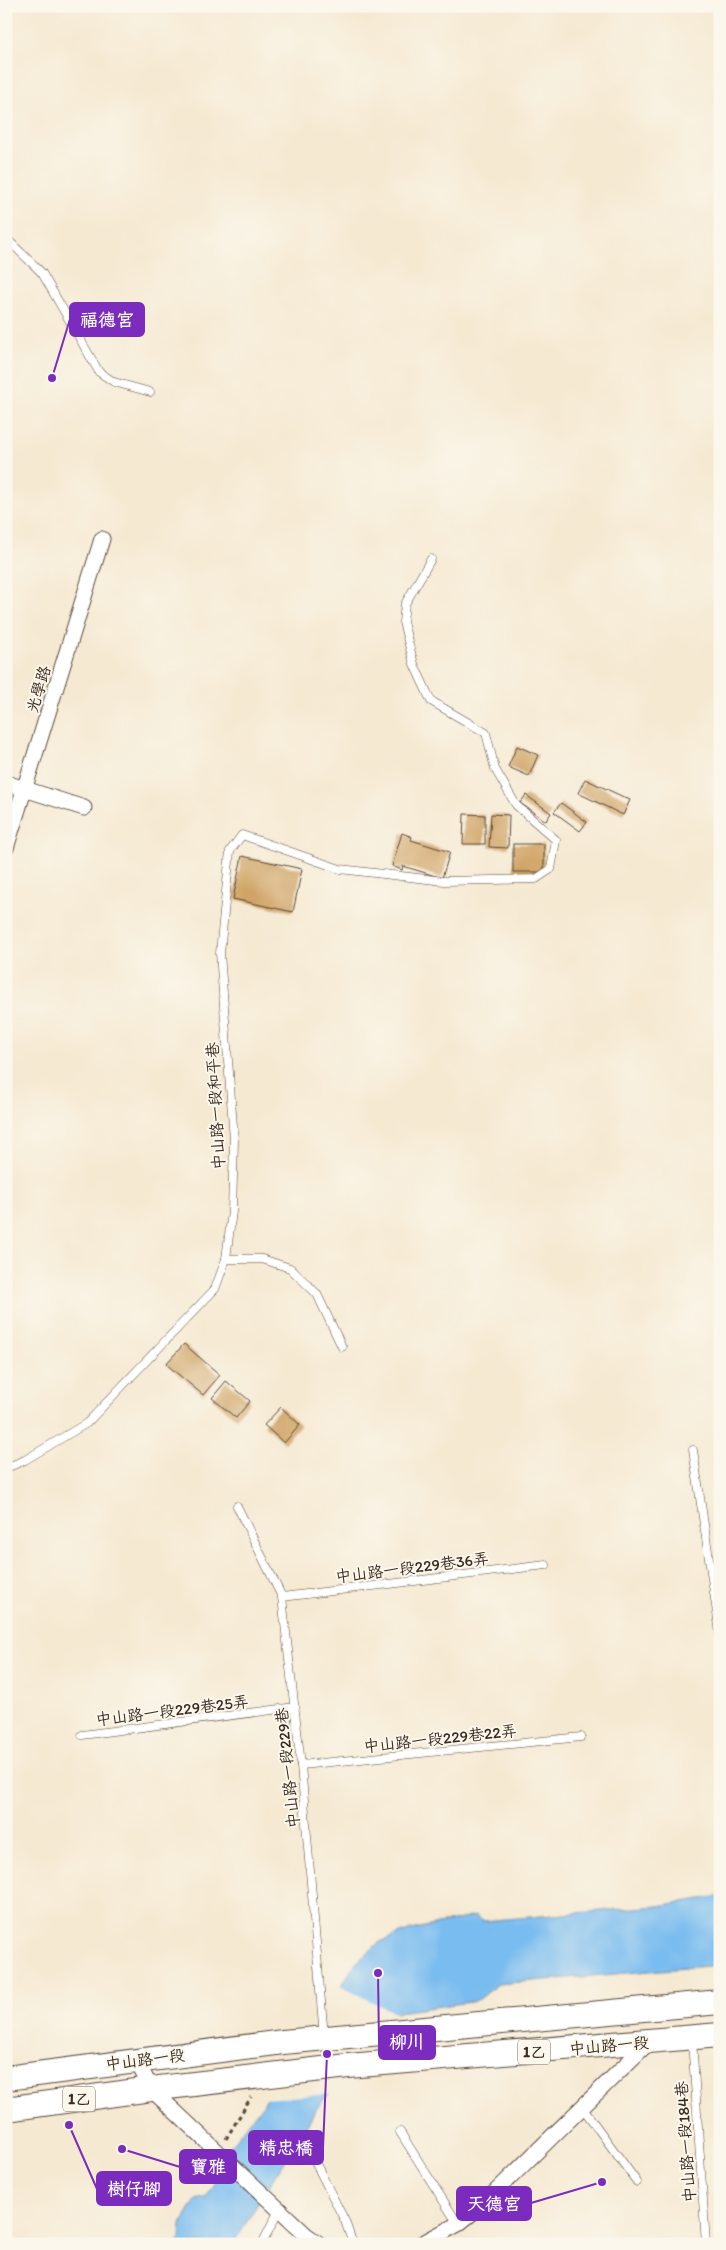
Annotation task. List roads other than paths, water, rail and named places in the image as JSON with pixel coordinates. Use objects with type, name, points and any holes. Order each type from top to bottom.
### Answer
[{"type":"main road","name":"中山路一段","points":[[6,2078],[136,2059],[283,2042],[720,2002]]},
{"type":"main road","name":"中山路一段","points":[[151,2089],[348,2066],[720,2035]]},
{"type":"main road","name":"1乙","points":[[6,2109],[151,2089]]},
{"type":"street","name":"光學路","points":[[6,848],[26,789],[102,539]]},
{"type":"street","points":[[6,783],[84,808]]},
{"type":"street","points":[[421,2244],[458,2224],[483,2204],[649,2042]]},
{"type":"street","points":[[136,2059],[151,2089],[223,2154],[279,2210],[319,2244]]},
{"type":"lane","points":[[6,238],[42,274],[99,372],[114,382],[150,392]]},
{"type":"lane","name":"中山路一段和平巷","points":[[6,1468],[25,1460],[87,1423],[215,1289],[226,1259],[232,1211],[234,1140],[220,953],[230,851],[242,835],[340,869],[444,881],[536,879],[550,869],[556,840],[516,805],[495,768],[486,733],[431,702],[414,664],[403,622],[405,604],[431,559]]},
{"type":"lane","points":[[226,1259],[262,1259],[290,1268],[317,1294],[342,1347]]},
{"type":"lane","points":[[693,1450],[720,1633]]},
{"type":"lane","name":"中山路一段229巷","points":[[237,1506],[282,1597],[301,1765],[320,1970],[324,2038]]},
{"type":"lane","name":"中山路一段229巷36弄","points":[[282,1597],[546,1565]]},
{"type":"lane","name":"中山路一段229巷25弄","points":[[82,1735],[295,1707]]},
{"type":"lane","name":"中山路一段229巷22弄","points":[[301,1765],[581,1737]]},
{"type":"lane","name":"中山路一段184巷","points":[[692,2038],[706,2244]]},
{"type":"lane","points":[[582,2107],[637,2182]]},
{"type":"lane","points":[[400,2132],[458,2224]]},
{"type":"lane","points":[[312,2156],[345,2221],[353,2244]]},
{"type":"lane","points":[[262,2244],[279,2210]]},
{"type":"water","points":[[720,1896],[720,1965],[498,1984],[477,2001],[398,2012],[317,2108],[233,2244],[176,2244],[180,2240],[181,2225],[196,2200],[207,2197],[233,2152],[231,2145],[263,2104],[356,1963],[380,1942],[411,1930],[475,1916],[483,1921],[658,1906]]},
{"type":"place","name":"福德宮","points":[[52,378]]},
{"type":"place","name":"柳川","points":[[378,1973]]},
{"type":"place","name":"精忠橋","points":[[327,2054]]},
{"type":"place","name":"樹仔腳","points":[[69,2125]]},
{"type":"place","name":"寶雅","points":[[122,2149]]},
{"type":"place","name":"天德宮","points":[[602,2182]]}]
